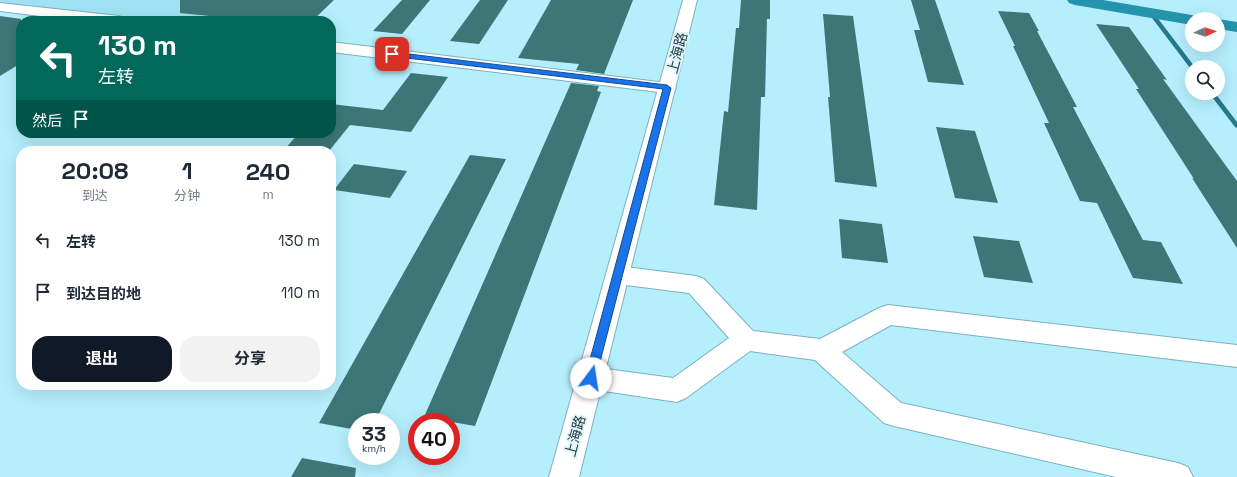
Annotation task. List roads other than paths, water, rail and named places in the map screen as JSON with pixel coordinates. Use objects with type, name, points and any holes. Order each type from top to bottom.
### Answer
[{"type":"street","name":"上海路","points":[[564,477],[690,0]]},
{"type":"street","points":[[0,6],[79,16]]},
{"type":"street","points":[[336,48],[667,88]]},
{"type":"street","points":[[618,274],[696,285],[746,340],[822,350],[894,414],[1178,477]]},
{"type":"street","points":[[822,350],[888,315],[1237,356]]},
{"type":"street","points":[[591,378],[677,390],[746,340]]},
{"type":"waterway","points":[[1075,0],[1185,19]]},
{"type":"waterway","points":[[1151,13],[1187,60]]},
{"type":"waterway","points":[[1225,25],[1237,27]]},
{"type":"waterway","points":[[1217,100],[1237,126]]}]
